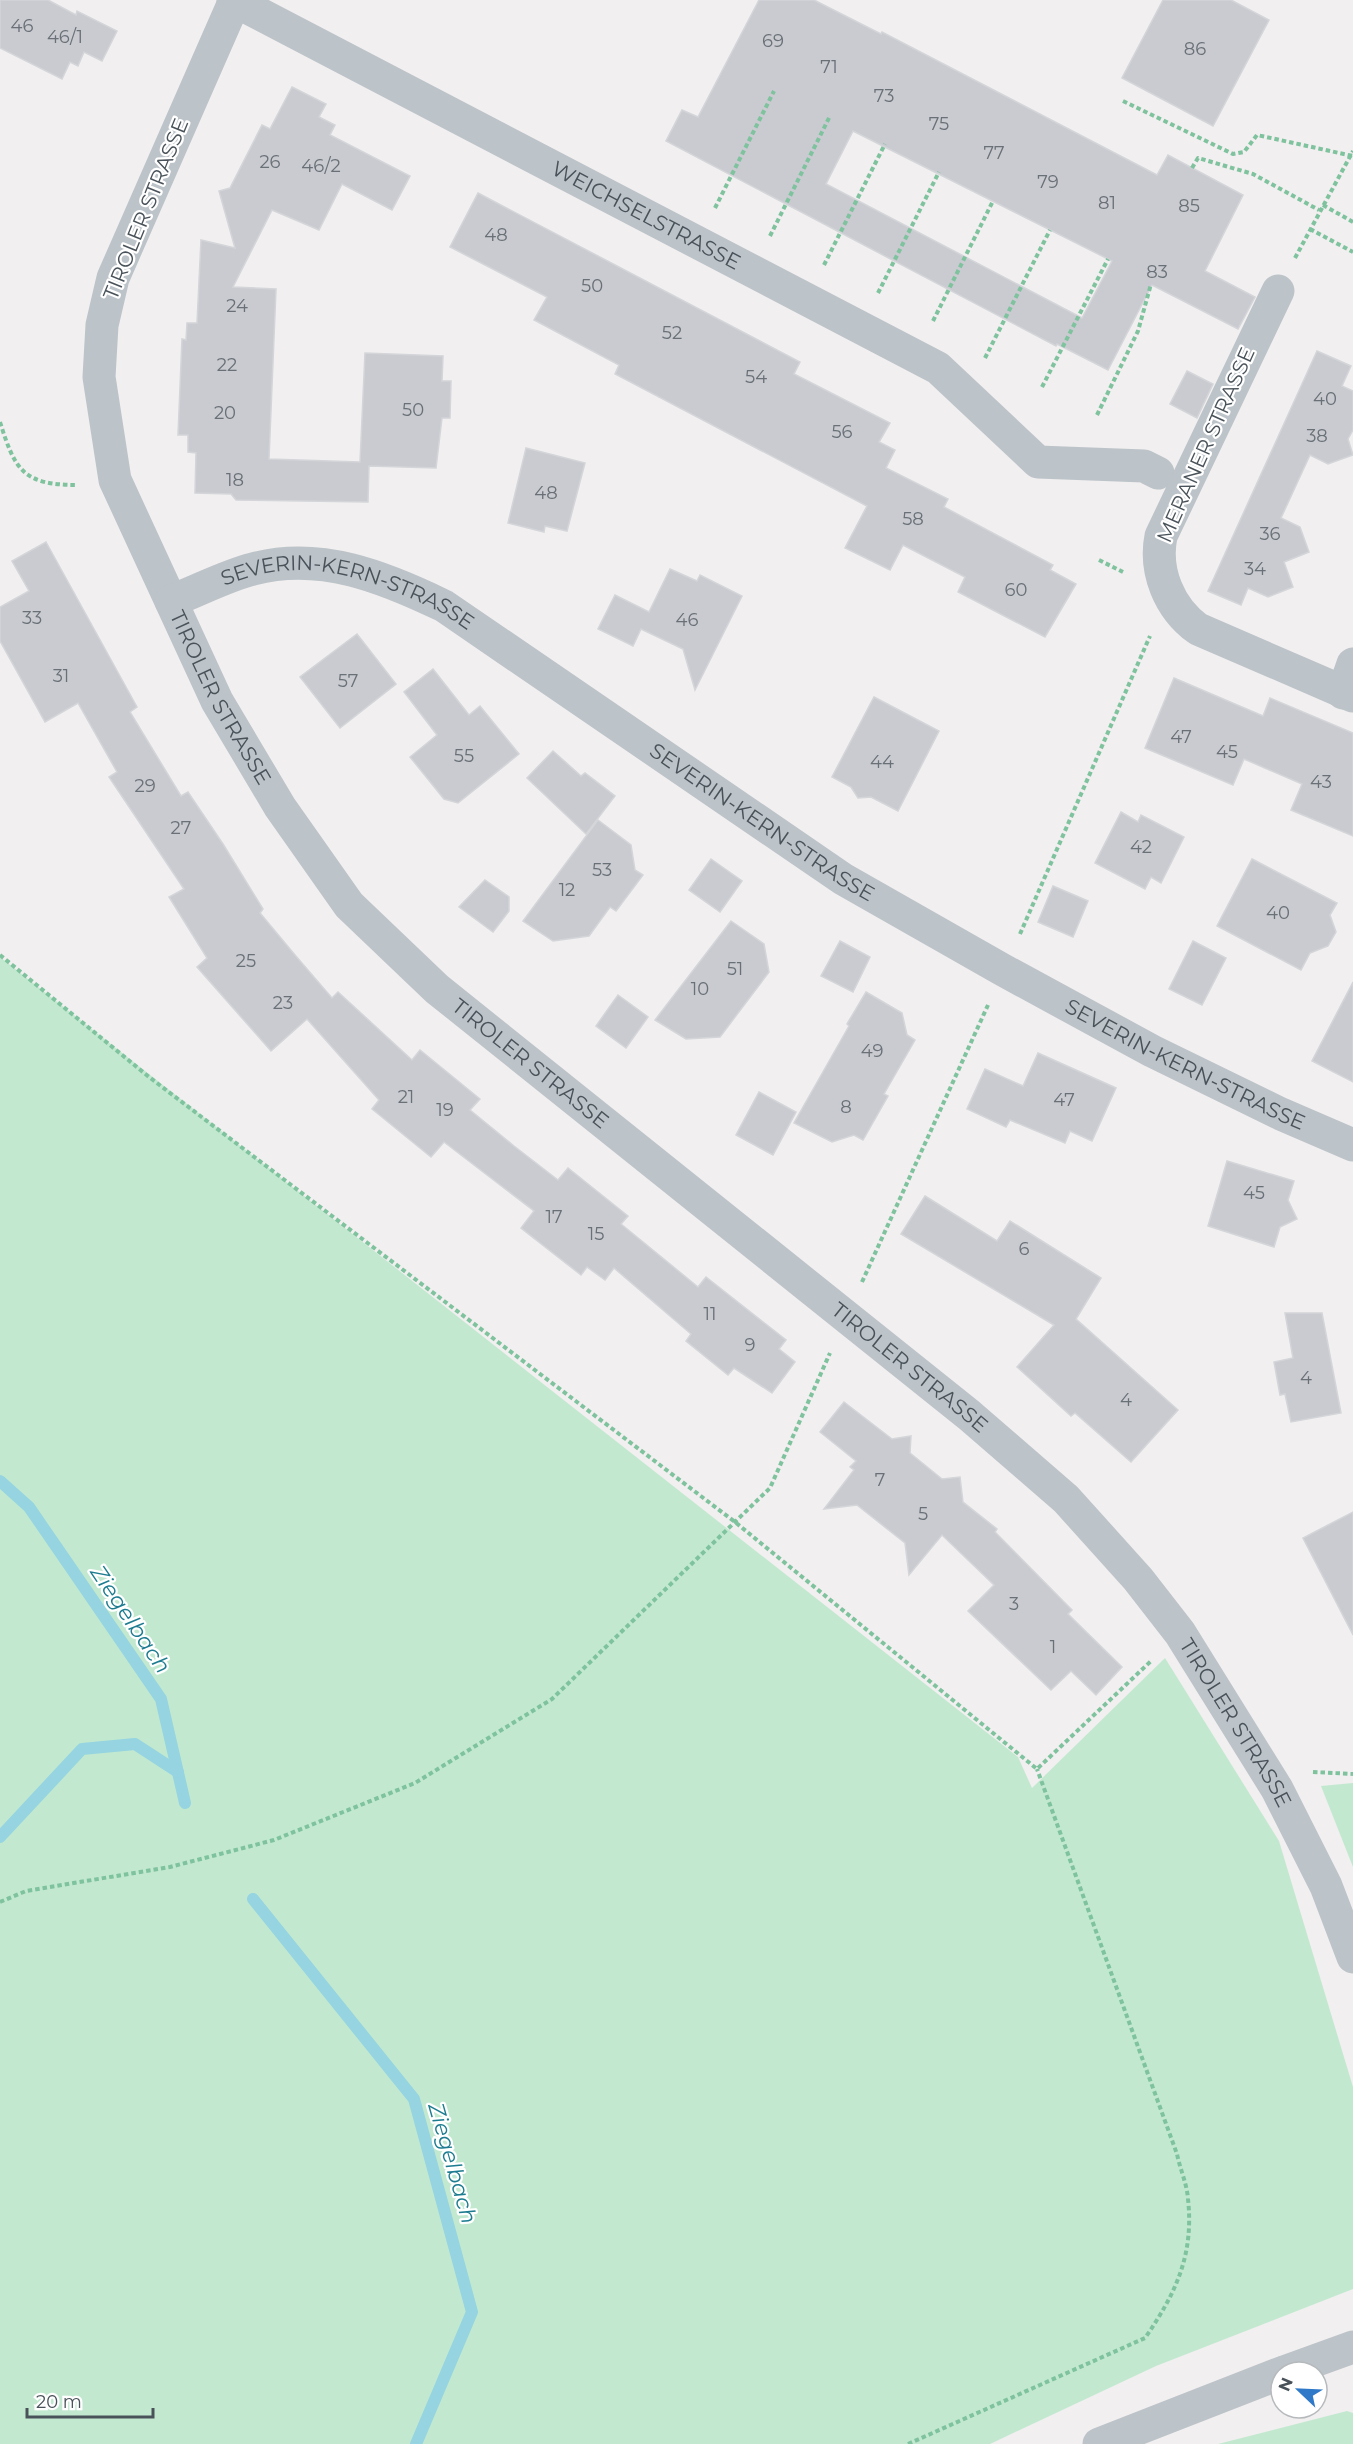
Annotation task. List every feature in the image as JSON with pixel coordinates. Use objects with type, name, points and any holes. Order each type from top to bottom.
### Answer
[{"type":"street","name":"WEICHSELSTRASSE","points":[[234,0],[938,368],[1038,462],[1144,466],[1158,473]]},
{"type":"street","name":"TIROLER STRASSE","points":[[234,0],[113,278],[102,325],[99,377],[115,480],[217,701],[280,807],[349,905],[437,989],[969,1415],[1057,1492],[1138,1579],[1180,1633],[1277,1789],[1326,1886],[1353,1957]]},
{"type":"street","name":"MERANER STRASSE","points":[[1278,291],[1161,536],[1157,555],[1159,570],[1176,607],[1185,620],[1198,629],[1350,684]]},
{"type":"street","name":"SEVERIN-KERN-STRASSE","points":[[171,601],[252,569],[284,563],[320,563],[358,570],[398,584],[444,606],[843,879],[1152,1051],[1281,1114],[1353,1145]]},
{"type":"street","points":[[1316,2360],[1353,2347]]},
{"type":"street","points":[[1099,2444],[1269,2377]]},
{"type":"path","points":[[710,218],[774,91]]},
{"type":"path","points":[[1123,101],[1233,154],[1244,152],[1257,135],[1352,154],[1319,210],[1278,291]]},
{"type":"path","points":[[765,246],[830,116]]},
{"type":"path","points":[[820,274],[885,144]]},
{"type":"path","points":[[1192,168],[1198,158],[1253,174],[1319,210]]},
{"type":"path","points":[[874,302],[939,172]]},
{"type":"path","points":[[929,330],[993,201]]},
{"type":"path","points":[[1323,205],[1353,222]]},
{"type":"path","points":[[985,358],[1050,230]]},
{"type":"path","points":[[1310,230],[1353,252]]},
{"type":"path","points":[[1042,387],[1108,259]]},
{"type":"path","points":[[1097,415],[1138,331],[1151,284]]},
{"type":"path","points":[[0,422],[10,453],[27,476],[53,485],[84,485]]},
{"type":"path","points":[[1018,939],[1152,629]]},
{"type":"path","points":[[0,955],[149,1077],[735,1522],[1037,1768],[1177,2154],[1188,2199],[1187,2239],[1182,2272],[1169,2303],[1145,2338],[908,2444]]},
{"type":"path","points":[[862,1283],[988,1004]]},
{"type":"path","points":[[0,1902],[26,1891],[170,1868],[274,1840],[415,1784],[552,1699],[770,1488],[834,1345]]},
{"type":"path","points":[[1037,1768],[1180,1633]]},
{"type":"path","points":[[1313,1772],[1353,1774]]},
{"type":"green space","points":[[0,957],[1018,1757],[1032,1788],[1165,1658],[1279,1841],[1353,2087],[1353,2289],[1156,2366],[990,2444],[0,2444]]},
{"type":"green space","points":[[1353,1783],[1353,1867],[1321,1786]]},
{"type":"green space","points":[[1347,2411],[1353,2413],[1353,2444],[1218,2444],[1312,2420],[1329,2420],[1329,2416]]},
{"type":"building","points":[[0,0],[48,0],[76,15],[77,11],[117,31],[102,61],[84,52],[78,66],[70,62],[62,79],[0,48]]},
{"type":"building","points":[[759,0],[814,0],[881,34],[882,32],[1157,175],[1168,155],[1243,195],[1205,271],[1255,297],[1238,329],[1152,285],[1108,370],[1057,344],[1056,346],[666,141],[682,110],[698,117]],"holes":[[[853,131],[1112,261],[1082,318],[826,184]]]},
{"type":"building","points":[[1163,0],[1231,0],[1269,20],[1213,126],[1122,78]]},
{"type":"building","points":[[292,87],[326,104],[319,117],[335,125],[330,135],[410,176],[392,210],[342,184],[319,230],[272,210],[233,287],[276,289],[269,459],[360,462],[365,353],[443,356],[442,381],[451,381],[450,418],[442,418],[436,468],[369,466],[368,502],[236,500],[231,494],[195,493],[196,453],[188,452],[188,435],[178,435],[182,339],[186,340],[187,323],[197,323],[201,240],[235,248],[219,191],[230,188],[262,125],[270,129]]},
{"type":"building","points":[[478,193],[800,362],[794,374],[890,423],[879,442],[895,450],[886,468],[948,499],[944,507],[1053,565],[1050,570],[1076,584],[1045,637],[958,592],[965,577],[903,545],[890,570],[845,548],[867,506],[615,374],[619,365],[534,320],[547,297],[450,247]]},
{"type":"building","points":[[1317,351],[1351,366],[1342,386],[1353,391],[1353,430],[1348,439],[1353,455],[1328,464],[1310,455],[1281,518],[1300,527],[1309,552],[1284,562],[1293,587],[1268,597],[1248,588],[1241,605],[1208,591]]},
{"type":"building","points":[[1187,371],[1213,384],[1197,418],[1170,404]]},
{"type":"building","points":[[526,448],[585,463],[567,531],[545,526],[544,532],[508,523]]},
{"type":"building","points":[[46,542],[137,707],[130,712],[181,796],[188,792],[223,844],[263,909],[260,913],[295,955],[332,998],[338,992],[412,1060],[420,1050],[480,1099],[470,1110],[514,1146],[558,1180],[568,1168],[628,1216],[621,1224],[698,1287],[706,1277],[786,1340],[779,1349],[795,1362],[772,1393],[734,1368],[728,1375],[686,1341],[691,1334],[614,1268],[605,1280],[587,1267],[581,1275],[521,1228],[534,1211],[444,1142],[431,1157],[372,1109],[379,1100],[307,1019],[271,1051],[197,967],[207,958],[169,897],[184,889],[109,777],[117,772],[78,703],[45,722],[0,641],[0,607],[29,591],[12,561]]},
{"type":"building","points":[[670,569],[697,581],[700,575],[742,596],[695,690],[683,649],[641,629],[633,646],[598,629],[615,595],[649,612]]},
{"type":"building","points":[[357,634],[396,684],[340,728],[300,677]]},
{"type":"building","points":[[433,669],[469,715],[480,706],[519,754],[458,803],[444,799],[410,757],[437,735],[404,692]]},
{"type":"building","points":[[1174,678],[1263,716],[1270,698],[1353,733],[1353,836],[1291,810],[1302,784],[1244,759],[1233,785],[1145,748]]},
{"type":"building","points":[[874,697],[939,731],[898,811],[871,797],[858,798],[851,787],[832,777]]},
{"type":"building","points":[[553,751],[581,776],[585,773],[615,796],[586,834],[527,778]]},
{"type":"building","points":[[1121,812],[1138,822],[1141,815],[1184,837],[1161,883],[1151,877],[1145,889],[1095,863]]},
{"type":"building","points":[[598,820],[631,845],[635,870],[643,875],[616,911],[610,907],[589,936],[553,941],[523,921]]},
{"type":"building","points":[[711,859],[742,881],[720,912],[689,890]]},
{"type":"building","points":[[1252,859],[1337,903],[1330,915],[1336,932],[1328,946],[1310,953],[1301,970],[1217,926]]},
{"type":"building","points":[[485,880],[509,897],[509,911],[493,932],[459,907]]},
{"type":"building","points":[[1053,886],[1088,901],[1073,937],[1038,922]]},
{"type":"building","points":[[731,921],[764,944],[769,972],[720,1037],[686,1039],[655,1020]]},
{"type":"building","points":[[840,941],[870,957],[853,992],[821,976]]},
{"type":"building","points":[[1193,941],[1226,958],[1202,1005],[1169,989]]},
{"type":"building","points":[[1353,982],[1353,1082],[1312,1061]]},
{"type":"building","points":[[866,992],[902,1013],[907,1035],[915,1040],[884,1094],[888,1096],[863,1140],[854,1135],[832,1142],[794,1123]]},
{"type":"building","points":[[618,995],[648,1017],[626,1048],[596,1026]]},
{"type":"building","points":[[1038,1053],[1116,1088],[1092,1141],[1070,1131],[1065,1143],[1010,1120],[1006,1127],[967,1109],[985,1069],[1023,1086]]},
{"type":"building","points":[[759,1092],[796,1112],[773,1155],[736,1135]]},
{"type":"building","points":[[1227,1161],[1294,1181],[1288,1200],[1297,1219],[1280,1227],[1274,1247],[1208,1226]]},
{"type":"building","points":[[925,1196],[997,1241],[1010,1221],[1101,1278],[1076,1319],[1178,1410],[1131,1462],[1075,1413],[1071,1416],[1017,1367],[1054,1325],[901,1234]]},
{"type":"building","points":[[1285,1313],[1322,1313],[1341,1413],[1291,1422],[1285,1394],[1280,1395],[1274,1362],[1293,1358]]},
{"type":"building","points":[[844,1402],[892,1439],[911,1436],[910,1453],[942,1479],[960,1477],[963,1502],[997,1529],[995,1532],[1072,1610],[1068,1614],[1122,1667],[1096,1695],[1071,1671],[1051,1690],[968,1611],[994,1585],[942,1535],[909,1575],[905,1543],[857,1505],[824,1509],[854,1470],[850,1467],[856,1461],[820,1432]]},
{"type":"building","points":[[1353,1512],[1353,1635],[1303,1538]]},
{"type":"waterway","name":"Ziegelbach","points":[[0,1481],[29,1507],[161,1699],[185,1803]]},
{"type":"waterway","points":[[0,1837],[82,1749],[135,1744],[178,1772]]},
{"type":"waterway","name":"Ziegelbach","points":[[253,1899],[414,2099],[472,2312],[416,2444]]}]
